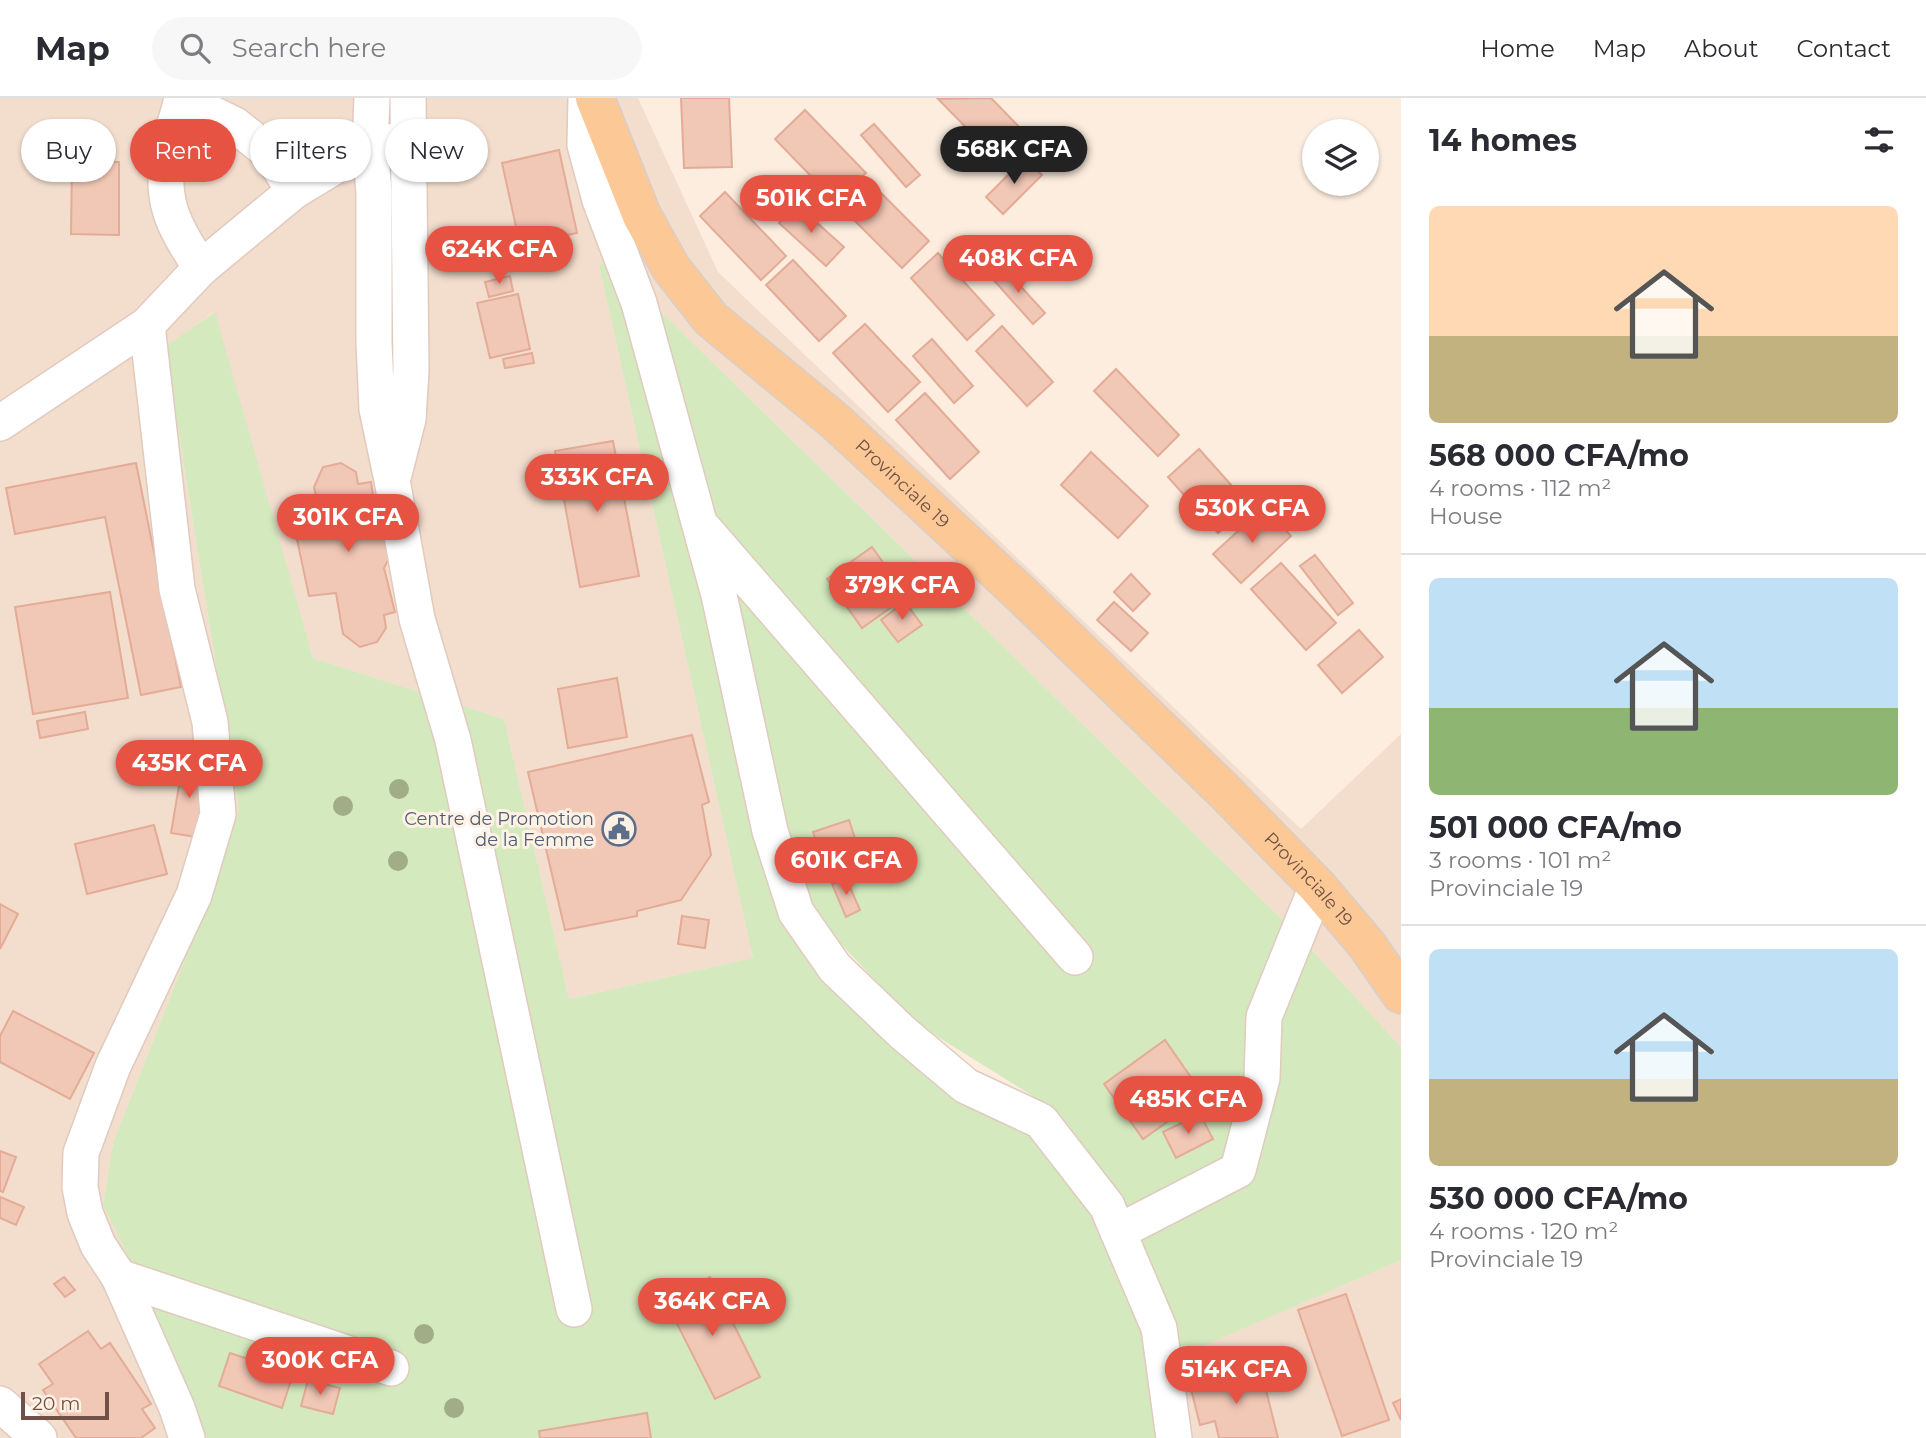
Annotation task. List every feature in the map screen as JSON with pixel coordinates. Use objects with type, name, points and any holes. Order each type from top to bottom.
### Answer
[{"type":"main road","name":"Provinciale 19","points":[[595,98],[642,216],[671,268],[710,319],[836,422],[1021,594],[1223,790],[1317,886],[1367,945],[1401,994]]},
{"type":"street","points":[[371,122],[372,98]]},
{"type":"street","points":[[408,98],[408,119]]},
{"type":"street","points":[[586,98],[585,145],[600,200],[639,303],[719,595],[771,831],[796,912],[835,968],[903,1033],[966,1086],[1041,1121],[1107,1206],[1159,1328],[1174,1438]]},
{"type":"street","points":[[201,268],[177,229],[165,190],[169,145],[182,99],[234,125],[270,153],[294,191]]},
{"type":"street","points":[[371,157],[374,193],[373,343],[377,409],[417,619],[453,740],[574,1309]]},
{"type":"street","points":[[0,423],[147,325],[201,268],[294,191],[309,182]]},
{"type":"street","points":[[392,481],[408,419],[411,370],[409,182]]},
{"type":"street","points":[[147,325],[177,589],[210,722],[218,814],[194,895],[113,1066],[81,1153],[80,1187],[85,1213],[98,1245],[119,1277],[177,1408],[187,1438]]},
{"type":"street","points":[[698,522],[1075,957]]},
{"type":"street","points":[[1118,1231],[1238,1170],[1262,1079],[1264,1017],[1317,886]]},
{"type":"street","points":[[119,1277],[391,1368]]},
{"type":"street","points":[[0,1404],[30,1435]]},
{"type":"shaded area","points":[[0,98],[638,98],[718,272],[1301,829],[1401,734],[1401,1047],[1299,936],[657,308],[632,249],[599,265],[753,958],[569,999],[504,719],[313,658],[214,312],[165,348],[239,811],[205,907],[113,1143],[103,1205],[138,1276],[194,1438],[0,1438]]},
{"type":"shaded area","points":[[1401,1260],[1401,1438],[1167,1438],[1156,1366]]},
{"type":"green space","points":[[632,249],[657,308],[1299,936],[1401,1047],[1401,1260],[1157,1366],[1167,1438],[194,1438],[138,1276],[103,1205],[113,1143],[205,908],[239,811],[165,347],[215,312],[313,658],[504,719],[569,999],[753,958],[599,265]],"holes":[[[827,929],[914,1022],[1052,1108],[1122,1200],[1176,1322],[1157,1366],[1089,1209],[1025,1126],[811,962],[795,941]]]},
{"type":"building","points":[[681,98],[729,98],[732,167],[684,168]]},
{"type":"building","points":[[991,98],[1027,135],[1000,162],[938,99]]},
{"type":"building","points":[[805,110],[866,173],[836,202],[775,139]]},
{"type":"building","points":[[874,124],[920,175],[906,187],[861,135]]},
{"type":"building","points":[[559,150],[577,233],[520,245],[502,163]]},
{"type":"building","points":[[1025,158],[1042,175],[1003,214],[986,197]]},
{"type":"building","points":[[116,162],[119,162],[119,235],[71,234],[72,182],[116,182]]},
{"type":"building","points":[[870,182],[929,241],[902,268],[843,209]]},
{"type":"building","points":[[725,192],[786,256],[761,280],[700,216]]},
{"type":"building","points":[[796,204],[844,247],[826,266],[779,223]]},
{"type":"building","points":[[938,253],[994,315],[967,340],[911,278]]},
{"type":"building","points":[[793,260],[846,316],[819,341],[766,285]]},
{"type":"building","points":[[1003,267],[1045,313],[1033,324],[991,277]]},
{"type":"building","points":[[510,276],[513,291],[489,297],[485,282]]},
{"type":"building","points":[[518,294],[530,349],[490,358],[477,303]]},
{"type":"building","points":[[865,324],[920,382],[888,412],[833,353]]},
{"type":"building","points":[[1002,326],[1053,382],[1027,406],[976,351]]},
{"type":"building","points":[[932,339],[973,386],[954,403],[913,356]]},
{"type":"building","points":[[532,353],[534,363],[505,368],[503,359]]},
{"type":"building","points":[[1116,369],[1179,435],[1158,456],[1094,391]]},
{"type":"building","points":[[925,393],[979,452],[950,479],[896,420]]},
{"type":"building","points":[[613,441],[639,576],[580,587],[555,451]]},
{"type":"building","points":[[1199,449],[1249,505],[1218,533],[1168,477]]},
{"type":"building","points":[[1091,452],[1148,506],[1118,538],[1061,485]]},
{"type":"building","points":[[136,463],[181,687],[141,695],[105,517],[15,534],[6,488]]},
{"type":"building","points":[[341,463],[356,472],[358,484],[371,482],[378,530],[388,537],[391,554],[384,568],[395,612],[384,615],[386,628],[377,642],[360,647],[343,634],[336,593],[309,596],[295,530],[322,525],[314,487],[323,467]]},
{"type":"building","points":[[1264,507],[1291,536],[1241,583],[1213,554]]},
{"type":"building","points":[[872,547],[907,596],[862,628],[827,579]]},
{"type":"building","points":[[1315,555],[1353,603],[1338,615],[1300,566]]},
{"type":"building","points":[[1281,563],[1336,623],[1306,650],[1251,589]]},
{"type":"building","points":[[1131,574],[1150,594],[1133,611],[1114,592]]},
{"type":"building","points":[[110,592],[128,698],[33,714],[15,607]]},
{"type":"building","points":[[905,602],[922,625],[898,642],[881,620]]},
{"type":"building","points":[[1114,602],[1148,633],[1131,651],[1097,620]]},
{"type":"building","points":[[1359,630],[1383,657],[1342,693],[1318,665]]},
{"type":"building","points":[[617,678],[627,737],[568,748],[558,689]]},
{"type":"building","points":[[85,712],[88,729],[40,738],[37,721]]},
{"type":"building","points":[[692,735],[709,802],[702,805],[711,855],[681,900],[637,911],[637,916],[565,930],[528,772]]},
{"type":"building","points":[[183,762],[207,766],[196,837],[171,833]]},
{"type":"building","points":[[849,820],[861,857],[825,869],[813,832]]},
{"type":"building","points":[[154,825],[167,874],[87,894],[75,844]]},
{"type":"building","points":[[846,878],[860,910],[846,917],[832,884]]},
{"type":"building","points":[[0,904],[18,914],[0,949]]},
{"type":"building","points":[[682,916],[709,920],[705,948],[678,944]]},
{"type":"building","points":[[13,1011],[94,1053],[70,1099],[0,1062],[0,1036]]},
{"type":"building","points":[[1165,1040],[1204,1096],[1143,1139],[1104,1084]]},
{"type":"building","points":[[1200,1114],[1213,1139],[1176,1158],[1163,1132]]},
{"type":"building","points":[[0,1151],[16,1157],[3,1192],[0,1191]]},
{"type":"building","points":[[0,1197],[24,1207],[16,1225],[0,1218]]},
{"type":"building","points":[[64,1277],[75,1290],[65,1297],[54,1284]]},
{"type":"building","points":[[710,1277],[760,1377],[715,1399],[665,1300]]},
{"type":"building","points":[[1346,1294],[1389,1420],[1342,1436],[1298,1310]]},
{"type":"building","points":[[88,1331],[101,1349],[110,1343],[151,1404],[142,1409],[155,1428],[141,1438],[76,1438],[43,1390],[53,1384],[39,1364]]},
{"type":"building","points":[[230,1353],[293,1374],[282,1408],[219,1386]]},
{"type":"building","points":[[1261,1370],[1278,1438],[1219,1438],[1215,1421],[1200,1425],[1190,1385]]},
{"type":"building","points":[[308,1380],[340,1388],[333,1414],[301,1406]]},
{"type":"building","points":[[1401,1399],[1401,1420],[1393,1403]]},
{"type":"building","points":[[647,1413],[651,1438],[540,1438],[539,1431]]},
{"type":"place","name":"Centre de Promotion de la Femme","points":[[619,829]]}]
